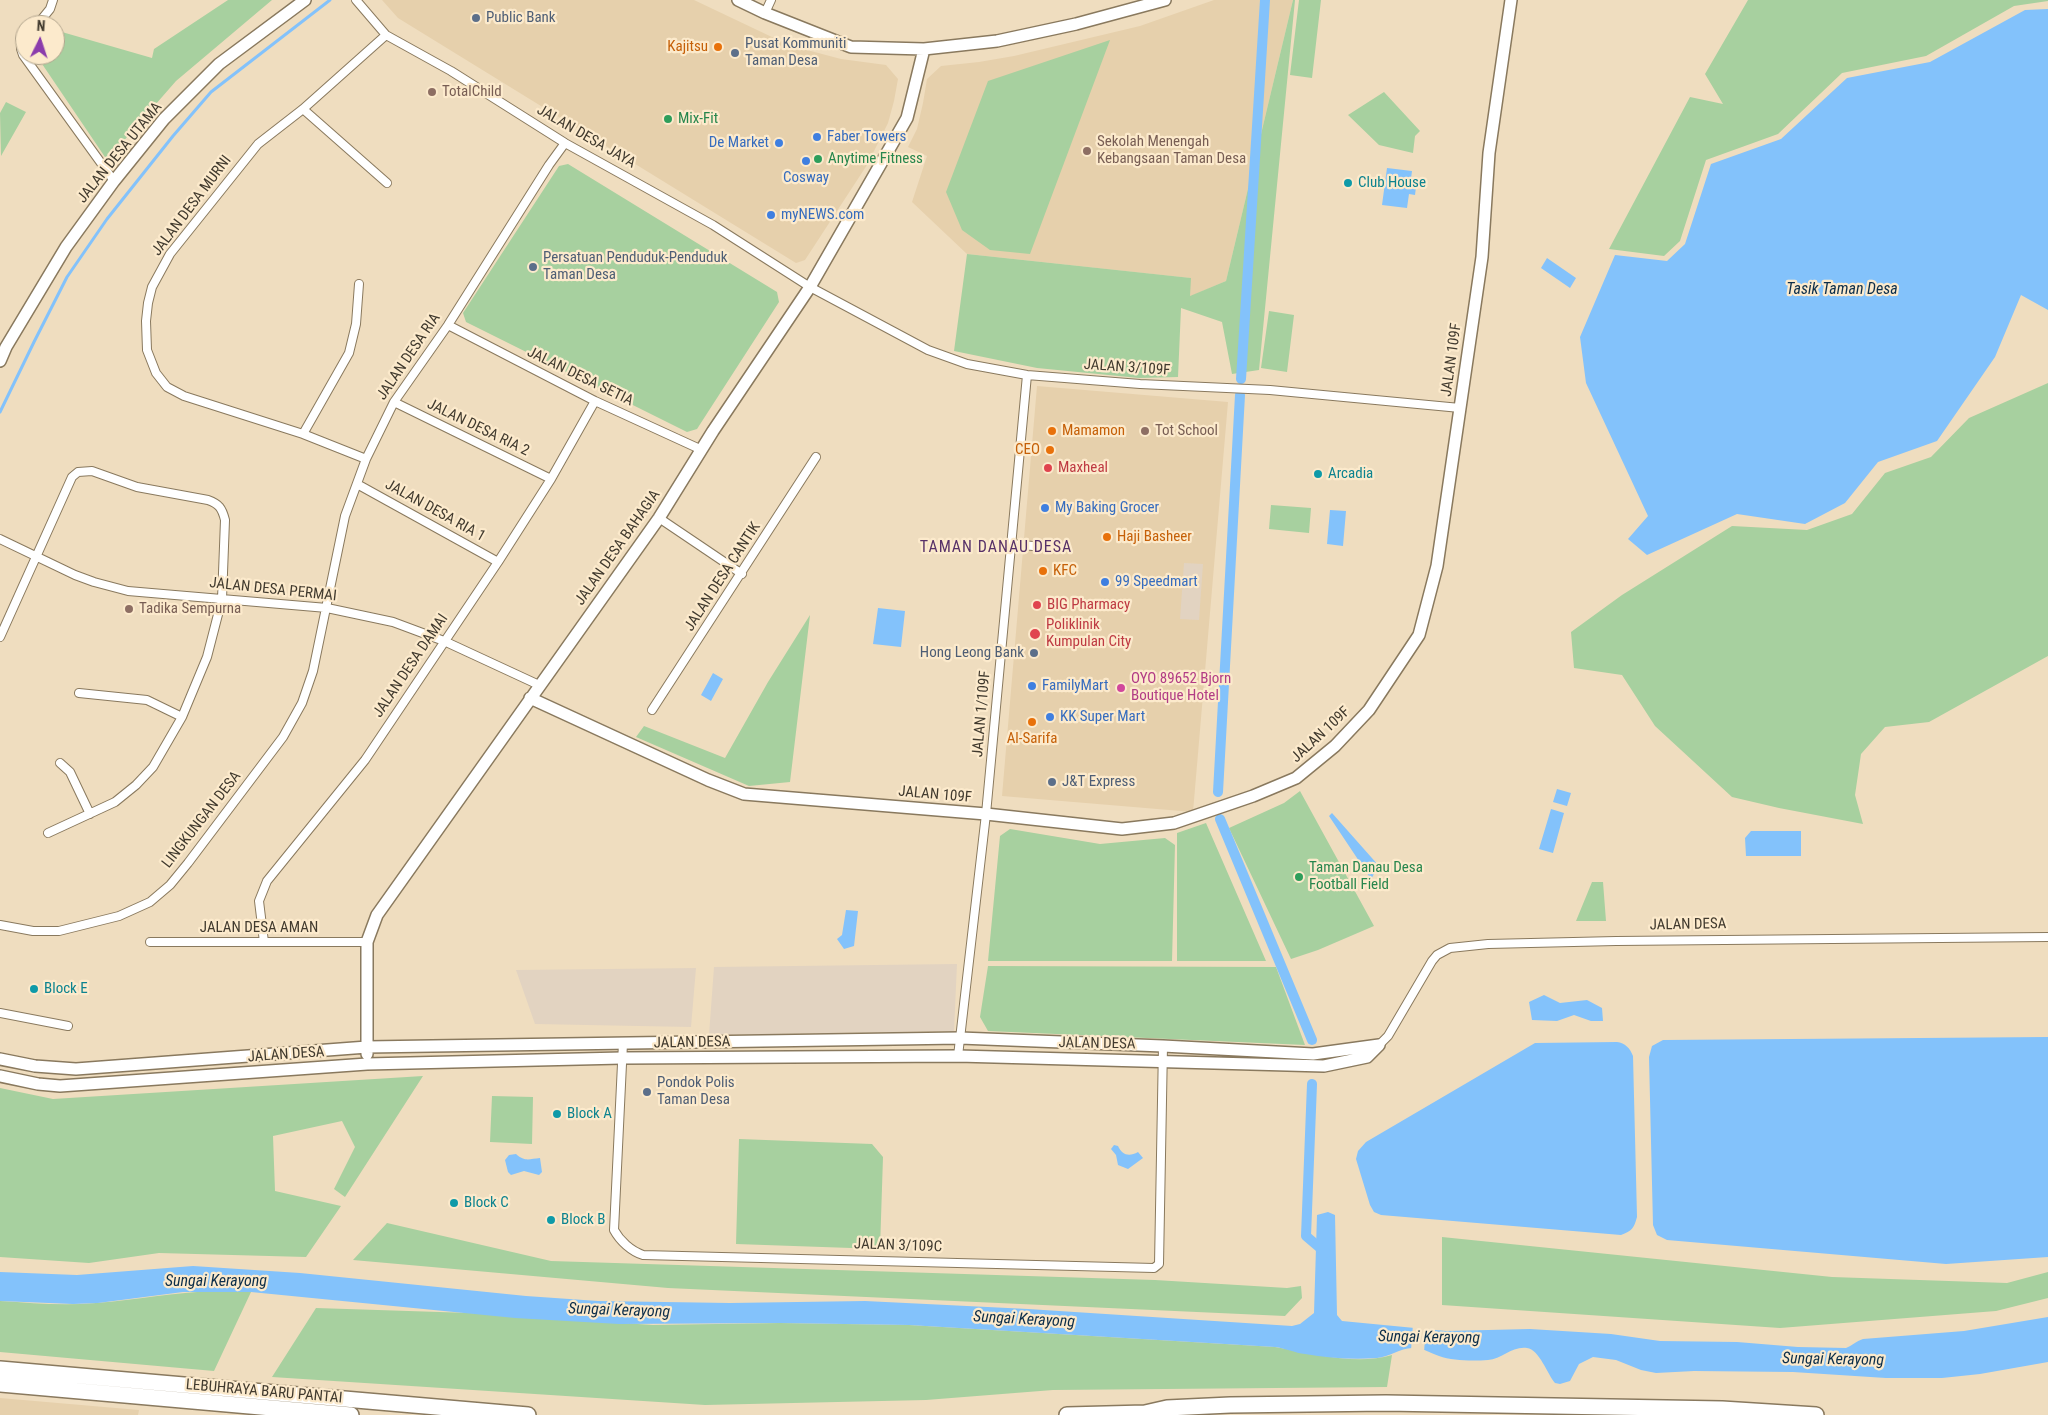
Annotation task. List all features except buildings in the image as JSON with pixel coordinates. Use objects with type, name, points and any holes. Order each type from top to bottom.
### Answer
[{"type":"highway","name":"LEBUHRAYA BARU PANTAI","points":[[0,1369],[528,1415]]},
{"type":"highway","name":"LEBUHRAYA BARU PANTAI","points":[[0,1384],[352,1415]]},
{"type":"highway","points":[[1066,1415],[1149,1414],[1167,1408],[1386,1403],[1722,1409],[1816,1415]]},
{"type":"street","points":[[45,15],[50,9],[53,0]]},
{"type":"street","name":"JALAN DESA UTAMA","points":[[0,360],[66,247],[114,181],[164,119],[219,64],[305,0]]},
{"type":"street","name":"JALAN DESA JAYA","points":[[356,0],[386,34],[456,74],[565,143],[713,225],[810,287]]},
{"type":"street","points":[[738,0],[765,13],[851,46],[924,49],[997,41],[1076,24],[1165,0]]},
{"type":"street","points":[[765,13],[771,0]]},
{"type":"street","name":"JALAN 109F","points":[[530,698],[708,780],[744,794],[986,814],[1122,829],[1174,823],[1253,796],[1296,778],[1335,746],[1369,710],[1420,635],[1437,566],[1482,257],[1489,152],[1511,0]]},
{"type":"street","name":"JALAN DESA MURNI","points":[[366,459],[303,434],[184,396],[167,387],[156,373],[147,350],[146,321],[152,287],[178,241],[258,144],[303,109],[386,34]]},
{"type":"street","name":"JALAN DESA BAHAGIA","points":[[367,1064],[367,942],[377,915],[659,518],[810,287],[907,118],[924,49]]},
{"type":"street","points":[[30,65],[114,181]]},
{"type":"street","points":[[303,109],[388,183]]},
{"type":"street","name":"JALAN DESA RIA","points":[[327,608],[345,516],[366,459],[394,402],[448,325],[549,165],[565,143]]},
{"type":"street","points":[[303,434],[349,352],[356,324],[359,284]]},
{"type":"street","name":"JALAN 3/109F","points":[[810,287],[928,350],[967,364],[1027,375],[1140,384],[1270,390],[1460,408]]},
{"type":"street","name":"JALAN DESA SETIA","points":[[448,325],[595,400],[702,450]]},
{"type":"street","name":"JALAN 1/109F","points":[[958,1056],[986,814],[1027,375]]},
{"type":"street","name":"JALAN DESA DAMAI","points":[[264,942],[259,901],[268,881],[365,760],[498,562],[551,479],[595,400]]},
{"type":"street","name":"JALAN DESA RIA 2","points":[[394,402],[551,479]]},
{"type":"street","name":"JALAN DESA CANTIK","points":[[652,710],[742,574],[816,457]]},
{"type":"street","points":[[0,637],[38,557],[72,477],[78,472],[92,471],[137,487],[208,500],[217,503],[222,510],[225,520],[222,599],[207,657],[182,717],[153,767],[136,785],[115,802],[48,832]]},
{"type":"street","name":"JALAN DESA RIA 1","points":[[357,484],[498,562]]},
{"type":"street","points":[[659,518],[742,574]]},
{"type":"street","name":"JALAN DESA PERMAI","points":[[0,539],[75,575],[128,591],[327,608],[393,622],[444,641],[539,685]]},
{"type":"street","points":[[1011,544],[1033,546]]},
{"type":"street","name":"LINGKUNGAN DESA","points":[[0,925],[33,931],[59,930],[87,925],[119,916],[150,902],[170,885],[283,737],[302,703],[314,671],[327,608]]},
{"type":"street","points":[[79,693],[142,699],[182,717]]},
{"type":"street","points":[[60,763],[70,772],[90,814]]},
{"type":"street","name":"JALAN DESA","points":[[0,1076],[38,1084],[85,1085],[367,1064],[622,1058],[958,1056],[1324,1066],[1367,1057],[1388,1036],[1432,961],[1437,955],[1450,948],[1488,944],[1616,941],[2048,937]]},
{"type":"street","name":"JALAN DESA AMAN","points":[[150,942],[367,942]]},
{"type":"street","points":[[0,1013],[68,1026]]},
{"type":"street","name":"JALAN DESA","points":[[0,1059],[43,1067],[76,1069],[367,1047],[960,1038],[1313,1054],[1379,1045]]},
{"type":"street","name":"JALAN 3/109C","points":[[623,1043],[614,1230],[618,1238],[637,1253],[643,1255],[1154,1268],[1159,1264],[1163,1046]]},
{"type":"shaded area","points":[[382,0],[694,0],[774,38],[807,50],[841,59],[886,65],[898,79],[888,123],[867,165],[805,260],[796,263],[398,18]]},
{"type":"shaded area","name":"Sekolah Menengah Kebangsaan Taman Desa","points":[[1214,0],[1293,0],[1226,281],[1189,297],[1190,278],[967,254],[912,202],[927,156],[908,147],[917,129],[927,79],[941,66],[1014,56],[1140,26]]},
{"type":"shaded area","points":[[1037,386],[1228,402],[1193,812],[1002,796]]},
{"type":"shaded area","points":[[1184,563],[1203,564],[1199,620],[1180,619]]},
{"type":"shaded area","points":[[957,964],[954,1031],[709,1035],[714,967]]},
{"type":"shaded area","points":[[696,968],[691,1027],[535,1024],[516,970]]},
{"type":"shaded area","points":[[0,1398],[139,1410],[138,1415],[0,1415]]},
{"type":"green space","points":[[228,0],[272,0],[176,81],[107,160],[43,65],[65,65],[65,33],[152,58],[154,49]]},
{"type":"green space","points":[[1293,0],[1295,0],[1259,370],[1232,374],[1222,322],[1181,308],[1178,377],[1139,378],[1037,368],[954,351],[967,254],[1191,278],[1190,296],[1226,281]]},
{"type":"green space","points":[[1299,0],[1321,0],[1312,78],[1290,75]]},
{"type":"green space","points":[[1748,0],[2048,1],[2014,6],[1926,56],[1842,73],[1778,134],[1706,160],[1680,241],[1664,256],[1609,249],[1690,97],[1723,104],[1705,74]]},
{"type":"green space","points":[[1110,40],[1030,254],[990,250],[962,230],[946,192],[988,81]]},
{"type":"green space","points":[[1384,92],[1420,131],[1415,136],[1413,153],[1379,145],[1348,115]]},
{"type":"green space","points":[[6,102],[26,112],[1,156],[0,113]]},
{"type":"green space","points":[[568,164],[777,292],[779,302],[697,429],[687,432],[466,322],[463,313],[559,166]]},
{"type":"green space","points":[[1269,311],[1294,315],[1287,372],[1261,368]]},
{"type":"green space","points":[[2048,383],[2048,656],[1929,722],[1885,727],[1861,754],[1855,795],[1863,824],[1732,797],[1655,726],[1622,675],[1574,668],[1571,632],[1622,595],[1732,526],[1807,530],[1852,514],[1885,473],[1931,457],[1969,418]]},
{"type":"green space","points":[[1271,505],[1311,508],[1309,533],[1269,529]]},
{"type":"green space","points":[[810,615],[790,782],[749,786],[636,737],[644,726],[725,758],[768,682]]},
{"type":"green space","name":"Taman Danau Desa Football Field","points":[[1300,791],[1374,926],[1318,950],[1291,959],[1229,828],[1284,803]]},
{"type":"green space","points":[[1206,823],[1266,961],[1177,961],[1177,833]]},
{"type":"green space","points":[[1010,829],[1100,844],[1165,838],[1175,845],[1172,961],[988,961],[1000,836]]},
{"type":"green space","points":[[1592,882],[1603,882],[1606,921],[1576,921]]},
{"type":"green space","points":[[988,966],[1276,967],[1305,1045],[988,1031],[980,1017]]},
{"type":"green space","points":[[423,1076],[345,1197],[334,1189],[355,1147],[342,1121],[273,1136],[275,1191],[341,1206],[306,1257],[159,1253],[89,1263],[0,1257],[0,1088],[53,1099]]},
{"type":"green space","points":[[492,1096],[533,1097],[532,1144],[490,1142]]},
{"type":"green space","points":[[739,1139],[872,1144],[883,1157],[880,1249],[736,1244]]},
{"type":"green space","points":[[387,1223],[551,1261],[1155,1280],[1287,1288],[1301,1286],[1302,1298],[1285,1316],[668,1288],[353,1260]]},
{"type":"green space","points":[[1442,1237],[1832,1277],[2007,1283],[2048,1272],[2048,1298],[1996,1311],[1780,1328],[1442,1305]]},
{"type":"green space","points":[[215,1291],[251,1292],[214,1371],[0,1352],[0,1301],[84,1304]]},
{"type":"green space","points":[[316,1308],[470,1313],[653,1325],[780,1323],[909,1325],[1275,1347],[1348,1359],[1378,1358],[1392,1355],[1387,1387],[1053,1390],[926,1400],[705,1405],[272,1377]]},
{"type":"water","name":"Tasik Taman Desa","points":[[2048,9],[2048,310],[2021,295],[1995,357],[1937,441],[1878,462],[1845,503],[1805,524],[1737,514],[1647,555],[1628,539],[1648,516],[1586,383],[1580,337],[1615,255],[1667,261],[1685,244],[1711,164],[1781,139],[1847,78],[1930,62],[2025,10]]},
{"type":"water","points":[[1387,168],[1412,171],[1410,186],[1416,187],[1415,195],[1409,194],[1407,208],[1382,205]]},
{"type":"water","points":[[1547,258],[1576,278],[1570,288],[1541,268]]},
{"type":"water","points":[[1330,510],[1346,511],[1343,546],[1327,544]]},
{"type":"water","points":[[878,608],[905,611],[901,647],[873,644]]},
{"type":"water","points":[[713,673],[723,679],[711,701],[701,695]]},
{"type":"water","points":[[1557,789],[1571,793],[1567,806],[1553,802]]},
{"type":"water","points":[[1551,809],[1564,813],[1553,853],[1539,849]]},
{"type":"water","points":[[1332,813],[1379,866],[1371,879],[1329,816]]},
{"type":"water","points":[[1751,831],[1801,831],[1801,856],[1746,856],[1745,838]]},
{"type":"water","points":[[846,910],[858,911],[854,946],[844,949],[837,939],[842,935]]},
{"type":"water","points":[[1544,995],[1560,1003],[1587,1000],[1602,1008],[1603,1021],[1591,1021],[1574,1015],[1557,1021],[1532,1020],[1529,1002]]},
{"type":"water","points":[[2048,1037],[2048,1257],[1946,1264],[1667,1240],[1657,1235],[1653,1225],[1649,1057],[1652,1046],[1663,1040]]},
{"type":"water","points":[[1617,1042],[1627,1046],[1633,1056],[1637,1217],[1634,1226],[1630,1230],[1621,1235],[1381,1215],[1374,1212],[1370,1205],[1356,1159],[1358,1151],[1366,1142],[1535,1043]]},
{"type":"water","points":[[1114,1145],[1118,1146],[1126,1154],[1138,1152],[1143,1158],[1128,1169],[1118,1165],[1116,1155],[1111,1149]]},
{"type":"water","points":[[516,1154],[525,1159],[540,1158],[542,1172],[539,1175],[524,1171],[511,1175],[508,1172],[505,1160],[509,1155]]},
{"type":"water","name":"Sungai Kerayong","points":[[1328,1212],[1335,1215],[1337,1315],[1342,1321],[1446,1331],[1530,1329],[1611,1334],[1660,1341],[1737,1342],[1798,1347],[1846,1348],[1863,1339],[1964,1331],[2048,1317],[2048,1362],[1980,1374],[1942,1378],[1886,1378],[1793,1372],[1694,1371],[1656,1373],[1641,1370],[1616,1360],[1593,1357],[1579,1364],[1570,1381],[1560,1384],[1555,1383],[1535,1353],[1527,1348],[1517,1349],[1488,1360],[1450,1359],[1418,1348],[1405,1349],[1382,1357],[1350,1359],[1332,1358],[1275,1347],[909,1325],[780,1323],[619,1324],[515,1318],[251,1292],[183,1292],[98,1303],[73,1304],[0,1301],[0,1272],[77,1275],[193,1266],[300,1273],[526,1296],[598,1301],[730,1303],[865,1301],[1028,1309],[1292,1326],[1300,1324],[1314,1313],[1317,1215]]},
{"type":"pier","points":[[1413,1324],[1426,1326],[1424,1352],[1411,1350]]},
{"type":"waterway","points":[[0,412],[67,277],[107,219],[173,136],[211,92],[330,0]]},
{"type":"waterway","points":[[1241,379],[1265,0]]},
{"type":"waterway","points":[[1218,792],[1240,395]]},
{"type":"waterway","points":[[1220,819],[1312,1040]]},
{"type":"waterway","points":[[1312,1084],[1306,1236],[1326,1253]]},
{"type":"place","name":"Public Bank","points":[[476,18]]},
{"type":"place","name":"Kajitsu","points":[[718,47]]},
{"type":"place","name":"Pusat Kommuniti Taman Desa","points":[[735,53]]},
{"type":"place","name":"TotalChild","points":[[432,92]]},
{"type":"place","name":"Mix-Fit","points":[[668,119]]},
{"type":"place","name":"Faber Towers","points":[[817,137]]},
{"type":"place","name":"De Market","points":[[779,143]]},
{"type":"place","name":"Sekolah Menengah Kebangsaan Taman Desa","points":[[1087,151]]},
{"type":"place","name":"Anytime Fitness","points":[[818,159]]},
{"type":"place","name":"Cosway","points":[[806,161]]},
{"type":"place","name":"Club House","points":[[1348,183]]},
{"type":"place","name":"myNEWS.com","points":[[771,215]]},
{"type":"place","name":"Persatuan Penduduk-Penduduk Taman Desa","points":[[533,267]]},
{"type":"place","name":"Mamamon","points":[[1052,431]]},
{"type":"place","name":"Tot School","points":[[1145,431]]},
{"type":"place","name":"CEO","points":[[1050,450]]},
{"type":"place","name":"Maxheal","points":[[1048,468]]},
{"type":"place","name":"Arcadia","points":[[1318,474]]},
{"type":"place","name":"My Baking Grocer","points":[[1045,508]]},
{"type":"place","name":"Haji Basheer","points":[[1107,537]]},
{"type":"place","name":"KFC","points":[[1043,571]]},
{"type":"place","name":"99 Speedmart","points":[[1105,582]]},
{"type":"place","name":"BIG Pharmacy","points":[[1037,605]]},
{"type":"place","name":"Tadika Sempurna","points":[[129,609]]},
{"type":"place","name":"Poliklinik Kumpulan City","points":[[1035,634]]},
{"type":"place","name":"Hong Leong Bank","points":[[1034,653]]},
{"type":"place","name":"FamilyMart","points":[[1032,686]]},
{"type":"place","name":"OYO 89652 Bjorn Boutique Hotel","points":[[1121,688]]},
{"type":"place","name":"KK Super Mart","points":[[1050,717]]},
{"type":"place","name":"Al-Sarifa","points":[[1032,722]]},
{"type":"place","name":"J&T Express","points":[[1052,782]]},
{"type":"place","name":"Taman Danau Desa Football Field","points":[[1299,877]]},
{"type":"place","name":"Block E","points":[[34,989]]},
{"type":"place","name":"Pondok Polis Taman Desa","points":[[647,1092]]},
{"type":"place","name":"Block A","points":[[557,1114]]},
{"type":"place","name":"Block C","points":[[454,1203]]},
{"type":"place","name":"Block B","points":[[551,1220]]},
{"type":"district","name":"TAMAN DANAU DESA","points":[[996,548]]}]
